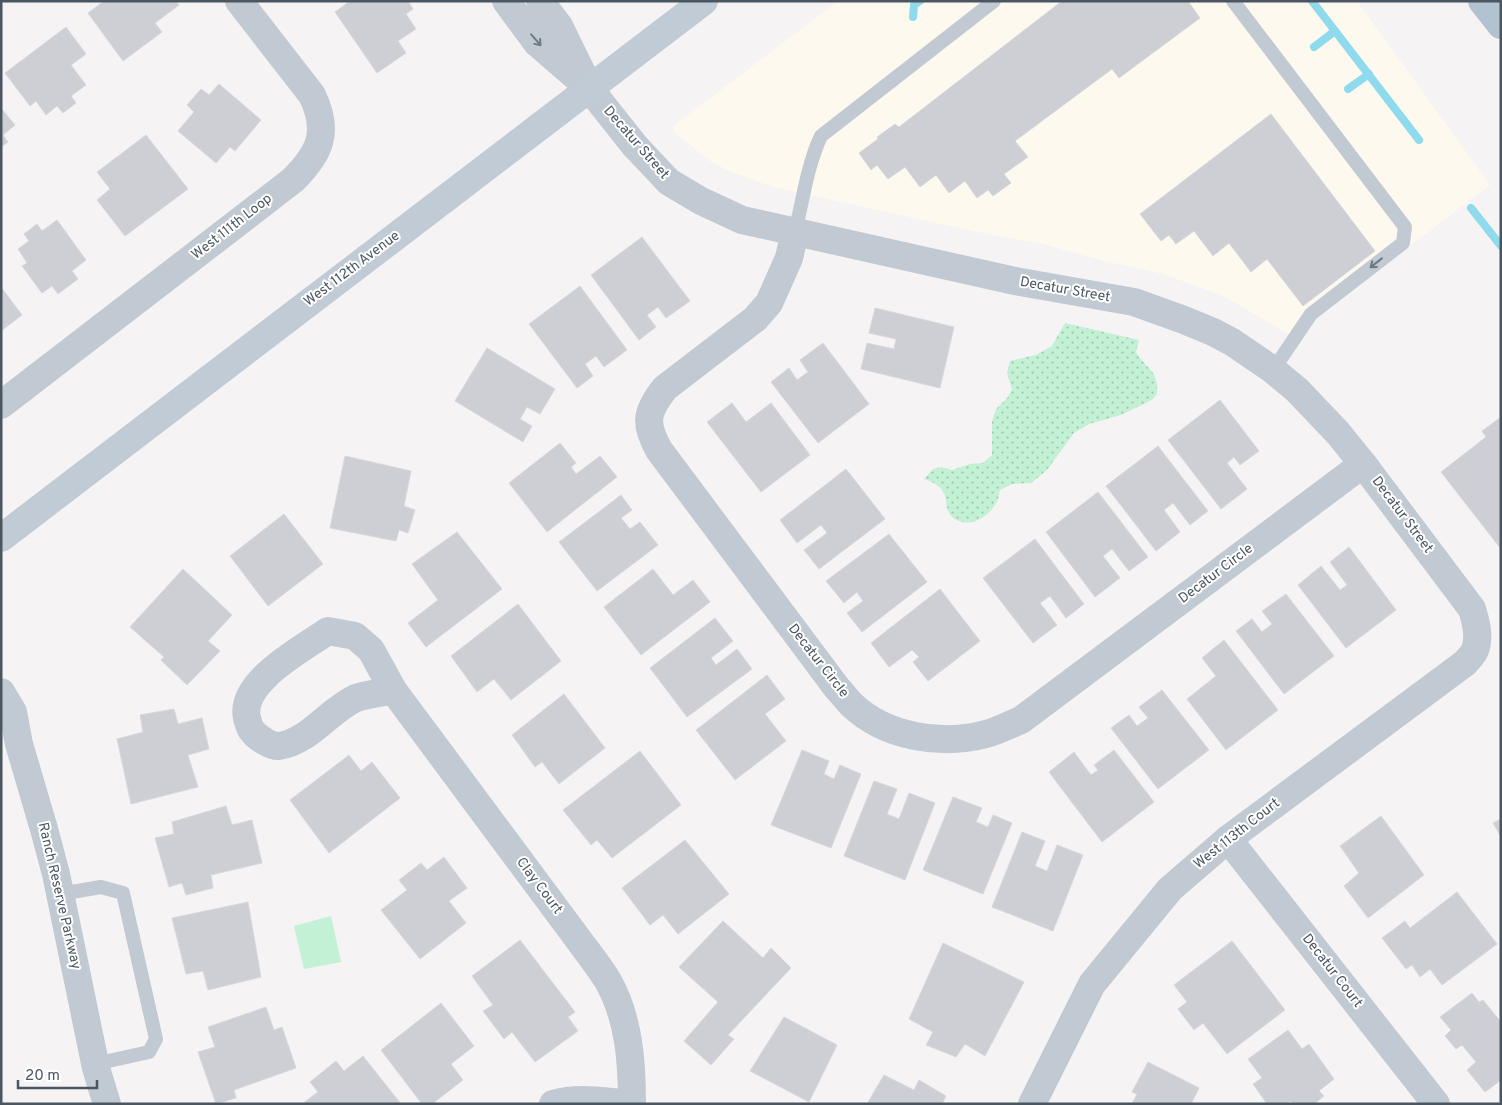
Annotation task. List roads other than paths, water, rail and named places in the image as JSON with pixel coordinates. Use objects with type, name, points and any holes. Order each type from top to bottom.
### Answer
[{"type":"main road","name":"West 112th Avenue","points":[[1,538],[704,1]]},
{"type":"main road","points":[[1482,1],[1501,25]]},
{"type":"street","name":"West 111th Loop","points":[[1,405],[293,180],[308,164],[316,150],[321,134],[320,112],[312,95],[239,1]]},
{"type":"street","points":[[506,1],[537,42],[589,88]]},
{"type":"street","points":[[540,1],[559,26],[589,88]]},
{"type":"street","name":"Decatur Street","points":[[589,88],[631,138],[635,146],[669,182],[701,201],[742,220],[1015,282],[1134,302],[1214,332],[1232,342],[1273,370],[1297,390],[1338,433],[1472,609]]},
{"type":"street","name":"Decatur Circle","points":[[795,232],[790,258],[769,303],[755,319],[665,388],[655,401],[650,413],[648,426],[650,434],[659,450],[837,688],[853,706],[875,721],[895,731],[916,737],[933,739],[969,738],[1005,728],[1021,720],[1363,464]]},
{"type":"street","name":"West 113th Court","points":[[1032,1104],[1092,984],[1170,889],[1228,839],[1465,663],[1475,651],[1477,637],[1477,624],[1472,609]]},
{"type":"street","name":"Clay Court","points":[[393,690],[356,698],[305,736],[292,743],[276,747],[252,732],[246,708],[251,693],[264,677],[328,631],[355,636],[371,650],[393,690],[608,981],[624,1020],[632,1068],[631,1104]]},
{"type":"street","name":"Ranch Reserve Parkway","points":[[1,692],[12,712],[18,744],[44,829],[60,894],[95,1064],[107,1104]]},
{"type":"street","name":"Decatur Court","points":[[1228,839],[1436,1104]]},
{"type":"street","points":[[553,1104],[562,1101],[605,1101],[631,1104]]},
{"type":"lane","points":[[795,232],[812,156],[821,136],[994,1]]},
{"type":"lane","points":[[1233,1],[1405,228],[1403,243],[1311,314],[1273,370]]},
{"type":"lane","points":[[60,894],[101,887],[123,893],[156,1039],[149,1052],[95,1064]]},
{"type":"waterway","points":[[913,17],[914,5],[920,1]]},
{"type":"waterway","points":[[1312,1],[1419,140]]},
{"type":"waterway","points":[[1314,47],[1335,31]]},
{"type":"waterway","points":[[1348,89],[1369,74]]},
{"type":"waterway","points":[[1471,208],[1501,246]]}]
